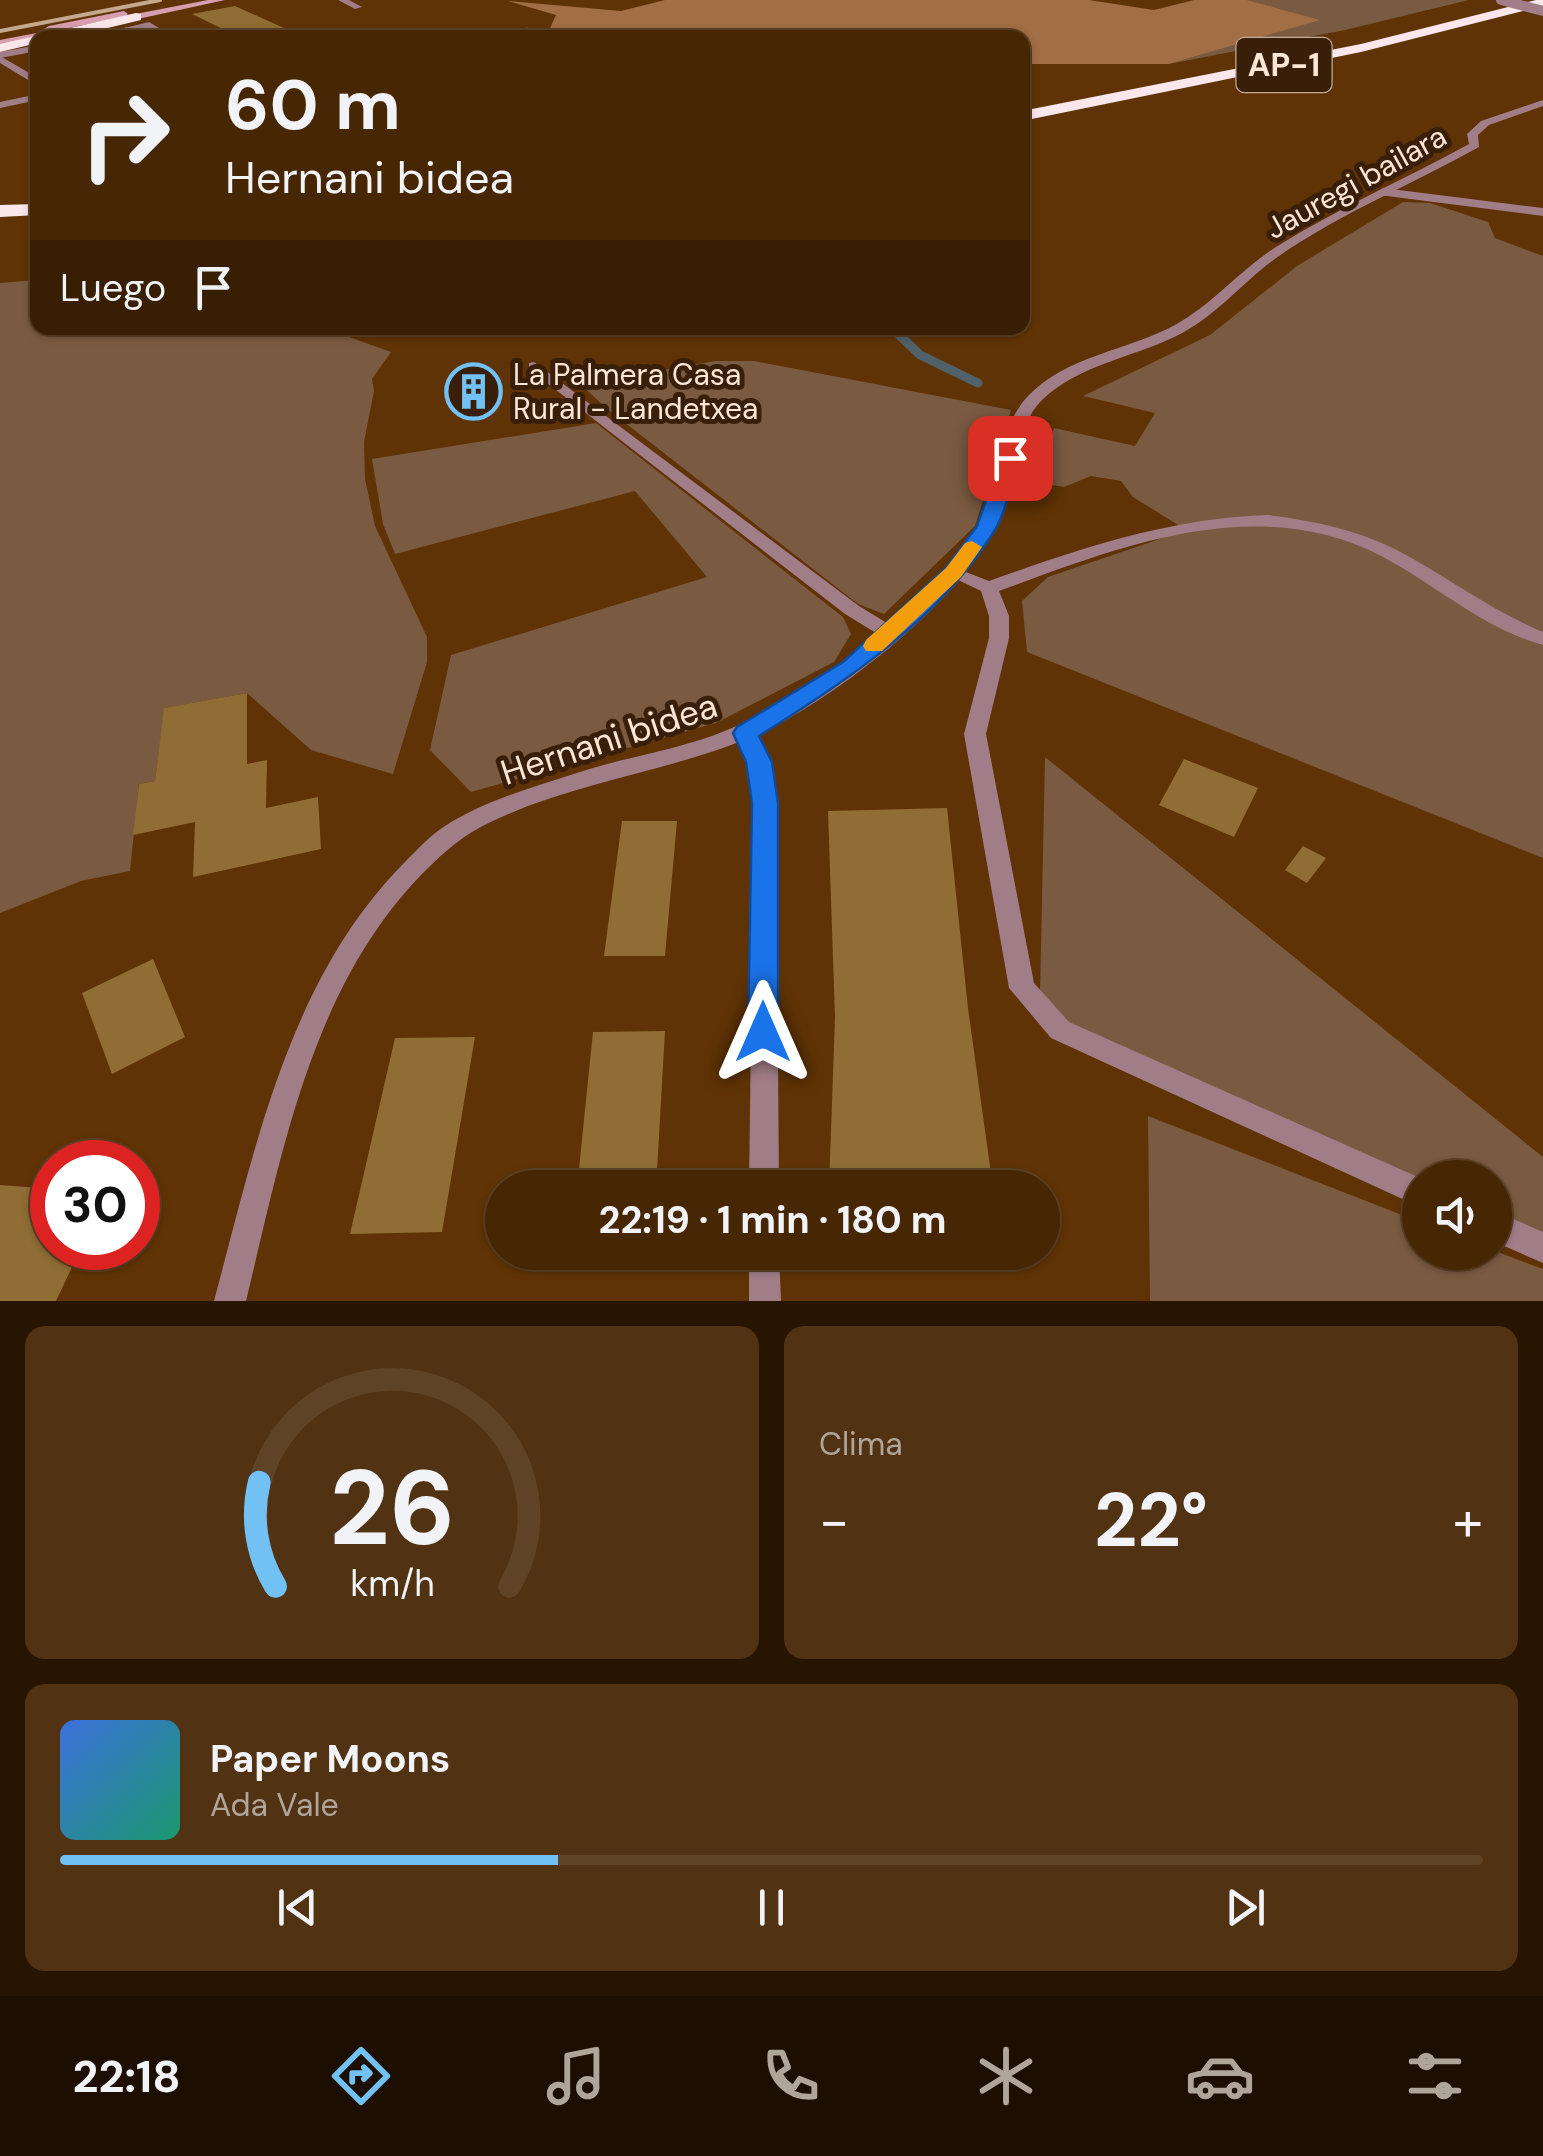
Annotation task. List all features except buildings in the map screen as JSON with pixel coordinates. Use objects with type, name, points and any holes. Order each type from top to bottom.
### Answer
[{"type":"highway","name":"AP-1","points":[[1030,100],[1340,42],[1504,0]]},
{"type":"highway","name":"AP-1","points":[[1030,114],[1362,48],[1543,2]]},
{"type":"highway","points":[[92,30],[132,23]]},
{"type":"highway","points":[[2,49],[30,42]]},
{"type":"highway","points":[[0,211],[30,209]]},
{"type":"highway","points":[[0,229],[30,227]]},
{"type":"main road","points":[[76,30],[194,0]]},
{"type":"main road","points":[[97,30],[220,0]]},
{"type":"main road","points":[[2,49],[30,42]]},
{"type":"main road","points":[[2,49],[30,43]]},
{"type":"street","points":[[342,0],[358,7]]},
{"type":"street","points":[[1504,0],[1543,10]]},
{"type":"street","points":[[111,30],[132,23],[158,30]]},
{"type":"street","points":[[132,23],[141,30]]},
{"type":"street","points":[[2,49],[30,48]]},
{"type":"street","points":[[2,49],[30,65]]},
{"type":"street","points":[[2,49],[30,76]]},
{"type":"street","points":[[0,105],[30,99]]},
{"type":"street","name":"Jauregi bailara","points":[[1032,400],[1069,374],[1176,330],[1216,305],[1272,255],[1475,145],[1472,134],[1485,123],[1543,103]]},
{"type":"street","points":[[1383,192],[1543,212]]},
{"type":"street","points":[[534,366],[852,610],[888,632]]},
{"type":"street","name":"Hernani bidea","points":[[230,1301],[288,1081],[327,986],[382,903],[438,842],[510,805],[610,770],[746,733],[851,667],[953,572],[987,526],[1032,400]]},
{"type":"street","points":[[953,572],[988,588],[1137,538],[1200,523],[1252,518],[1303,523],[1362,540],[1409,563],[1514,629],[1543,639]]},
{"type":"street","points":[[988,588],[999,616],[1000,638],[975,734],[1022,988],[1060,1030],[1402,1185]]},
{"type":"street","points":[[746,733],[759,762],[765,803],[764,1170]]},
{"type":"street","points":[[1512,1234],[1543,1248]]},
{"type":"street","points":[[764,1270],[765,1301]]},
{"type":"shaded area","points":[[665,0],[1089,0],[1154,10],[1194,0],[1247,0],[1320,20],[1169,64],[1030,64],[1030,30],[549,30],[556,15],[508,1],[621,11]]},
{"type":"shaded area","points":[[1247,0],[1469,0],[1345,30],[1169,64],[1318,20]]},
{"type":"shaded area","points":[[1403,202],[1430,203],[1488,222],[1495,238],[1543,256],[1543,858],[1027,652],[1022,601],[1048,577],[1186,530],[1133,497],[1121,481],[1091,476],[1064,487],[1037,482],[1054,428],[1135,446],[1155,413],[1083,396],[1210,335],[1297,266]]},
{"type":"shaded area","points":[[30,281],[30,335],[344,335],[391,352],[372,379],[374,391],[364,442],[365,479],[375,526],[427,637],[427,662],[393,774],[311,750],[247,693],[165,708],[155,781],[139,784],[130,871],[81,881],[0,913],[0,283]]},
{"type":"shaded area","points":[[716,361],[754,361],[1011,410],[975,526],[884,614],[858,604],[606,408],[561,366],[657,371]]},
{"type":"shaded area","points":[[596,423],[843,617],[851,634],[834,662],[716,723],[471,792],[430,750],[451,655],[707,577],[635,491],[395,554],[383,524],[372,459]]},
{"type":"shaded area","points":[[1045,757],[1543,1157],[1543,1248],[1512,1234],[1512,1160],[1402,1160],[1402,1185],[1060,1030],[1040,995]]},
{"type":"shaded area","points":[[1148,1116],[1402,1215],[1402,1270],[1512,1270],[1512,1257],[1543,1269],[1543,1301],[1150,1301]]},
{"type":"waterway","points":[[899,335],[920,355],[978,383]]},
{"type":"railway","points":[[0,31],[160,0]]},
{"type":"slow traffic","points":[[874,646],[953,572],[972,547]]},
{"type":"place","name":"La Palmera Casa Rural - Landetxea","points":[[474,391]]},
{"type":"route","points":[[763,1032],[765,803],[759,762],[746,733],[851,667],[953,572],[987,526],[1010,458]]}]
